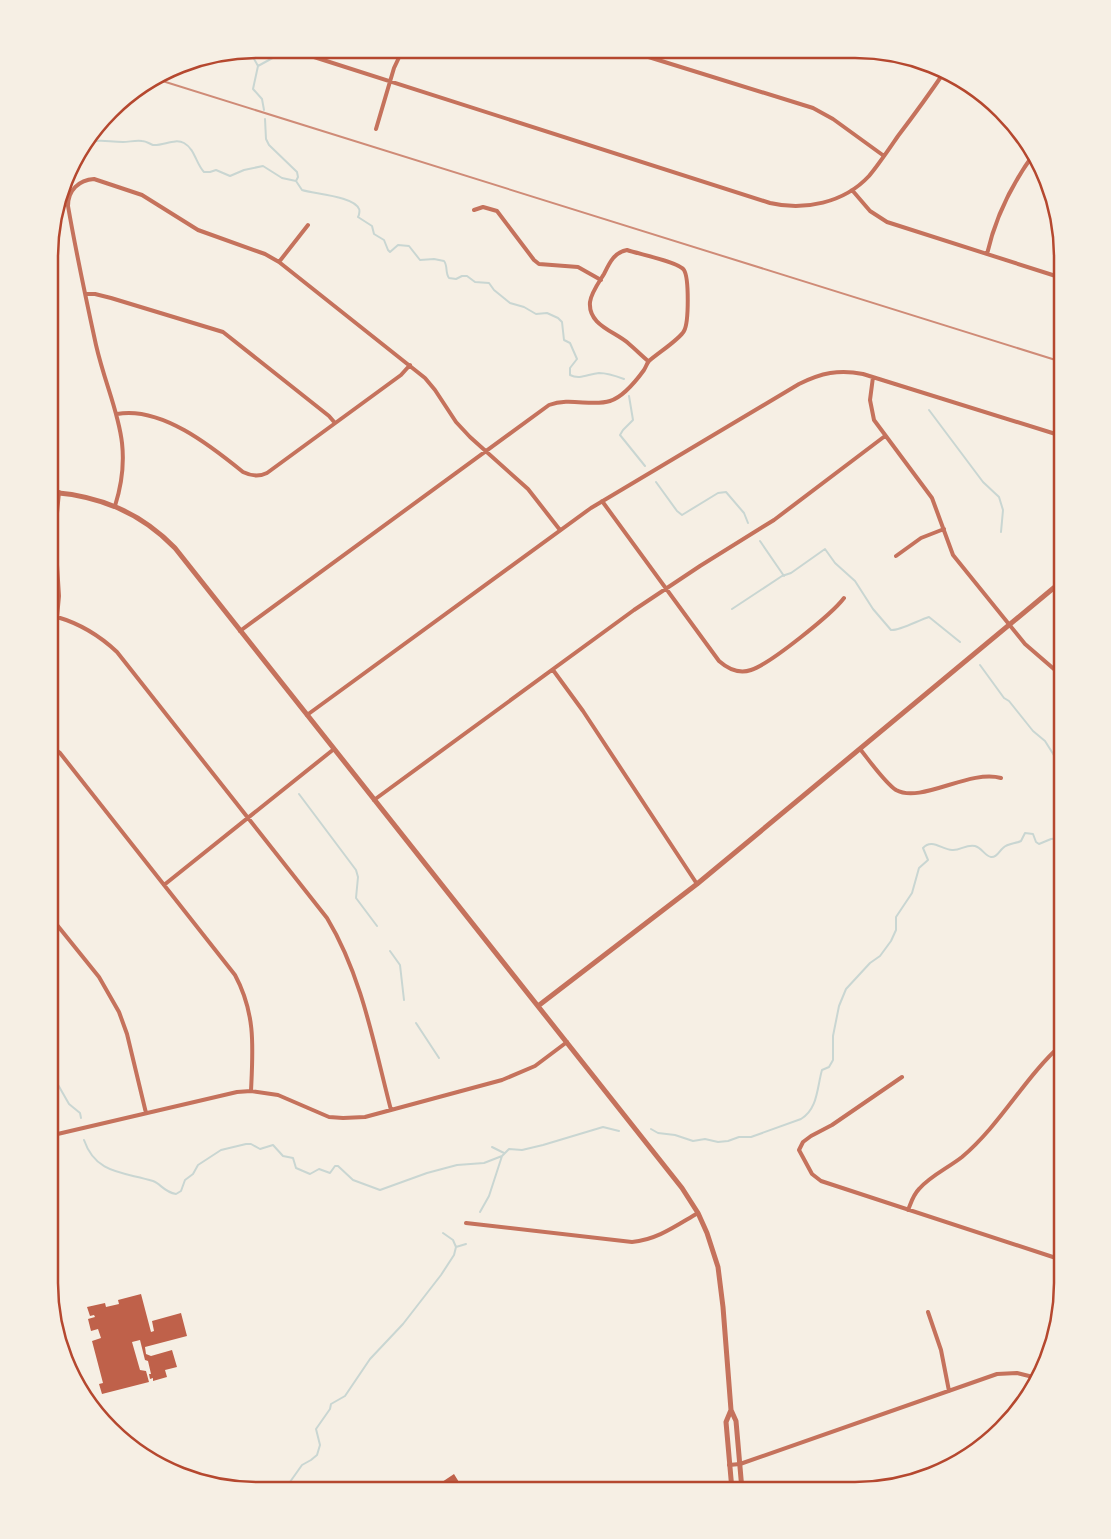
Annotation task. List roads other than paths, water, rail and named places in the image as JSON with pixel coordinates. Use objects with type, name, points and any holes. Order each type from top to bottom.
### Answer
[{"type":"street","points":[[317,58],[544,132],[781,206],[824,203],[852,190],[869,176],[941,77]]},
{"type":"street","points":[[376,129],[390,81],[399,58]]},
{"type":"street","points":[[652,58],[813,108],[832,119],[884,156]]},
{"type":"street","points":[[987,254],[1001,211],[1010,192],[1029,161]]},
{"type":"street","points":[[115,506],[123,473],[124,453],[121,427],[102,369],[68,202],[75,186],[87,180],[100,180],[142,195],[198,230],[265,254],[279,262],[410,365],[430,383],[456,422],[528,488],[560,530]]},
{"type":"street","points":[[852,190],[870,211],[887,222],[1054,275]]},
{"type":"street","points":[[474,210],[483,207],[497,210],[539,264],[578,267],[601,280]]},
{"type":"street","points":[[279,262],[308,225]]},
{"type":"street","points":[[240,631],[549,405],[563,401],[604,402],[613,400],[629,387],[645,368],[648,361],[675,340],[685,329],[687,321],[687,282],[684,270],[676,264],[627,250],[622,251],[616,255],[601,280],[590,303],[590,309],[597,322],[627,342],[648,361]]},
{"type":"street","points":[[86,294],[111,298],[223,332],[329,416],[335,423]]},
{"type":"street","points":[[117,414],[133,412],[171,424],[204,442],[243,472],[254,476],[267,473],[401,375],[410,365]]},
{"type":"street","points":[[307,715],[602,501],[812,377],[832,371],[857,372],[1054,434]]},
{"type":"street","points":[[873,377],[870,400],[874,420],[932,498],[950,549],[960,565],[1030,649],[1054,669]]},
{"type":"street","points":[[374,800],[666,588],[774,520],[886,436]]},
{"type":"street","points":[[58,492],[90,497],[115,506],[142,520],[165,538],[183,557],[682,1188],[698,1213],[713,1250],[719,1274],[731,1410],[736,1421],[741,1482]]},
{"type":"street","points":[[602,501],[719,661],[735,671],[750,670],[771,658],[822,620],[844,598]]},
{"type":"street","points":[[896,556],[921,538],[944,529]]},
{"type":"street","points":[[58,568],[58,598]]},
{"type":"street","points":[[538,1006],[697,884],[1054,588]]},
{"type":"street","points":[[58,617],[86,628],[100,636],[117,652],[327,918],[339,939],[355,976],[391,1110]]},
{"type":"street","points":[[553,670],[697,884]]},
{"type":"street","points":[[860,749],[891,785],[903,792],[918,793],[980,776],[1001,778]]},
{"type":"street","points":[[164,885],[334,750]]},
{"type":"street","points":[[58,752],[234,975],[246,998],[250,1012],[253,1036],[252,1091]]},
{"type":"street","points":[[58,925],[99,976],[119,1012],[127,1034],[146,1113]]},
{"type":"street","points":[[58,1134],[221,1094],[252,1091],[285,1098],[329,1117],[355,1118],[502,1080],[534,1066],[567,1042]]},
{"type":"street","points":[[908,1210],[919,1189],[976,1144],[1000,1117],[1035,1071],[1054,1052]]},
{"type":"street","points":[[902,1077],[832,1125],[803,1142],[799,1150],[812,1174],[821,1181],[1054,1258]]},
{"type":"street","points":[[466,1223],[632,1242],[656,1237],[698,1213]]},
{"type":"street","points":[[928,1312],[941,1350],[949,1391]]},
{"type":"street","points":[[730,1465],[740,1464],[988,1376],[1006,1372],[1030,1376]]},
{"type":"street","points":[[731,1410],[726,1422],[731,1482]]},
{"type":"waterway","points":[[254,58],[258,66],[253,89],[262,99],[264,110]]},
{"type":"waterway","points":[[258,66],[273,58]]},
{"type":"waterway","points":[[265,119],[266,139],[269,145],[297,172],[298,177],[296,181],[302,190],[342,198],[356,205],[359,210],[358,217],[372,226],[374,234],[384,240],[390,252],[398,245],[409,246],[420,260],[434,259],[444,261],[449,278],[456,279],[467,276],[475,282],[489,283],[494,290],[510,303],[524,307],[536,314],[547,313],[558,318],[562,322],[564,340],[570,343],[577,359],[570,368],[570,375],[581,377],[602,373],[624,379]]},
{"type":"waterway","points":[[94,142],[145,141],[153,145],[180,142],[191,149],[204,172],[216,170],[230,176],[244,170],[263,166],[282,178],[296,181]]},
{"type":"waterway","points":[[629,396],[633,420],[620,435],[645,466]]},
{"type":"waterway","points":[[929,410],[983,482],[999,497],[1003,510],[1001,532]]},
{"type":"waterway","points":[[656,482],[682,515],[718,493],[726,492],[744,513],[748,523]]},
{"type":"waterway","points":[[760,541],[784,576]]},
{"type":"waterway","points":[[732,609],[782,576],[791,573],[825,549],[835,563],[855,581],[873,609],[891,630],[929,617],[960,642]]},
{"type":"waterway","points":[[980,665],[1004,698],[1009,701],[1033,731],[1045,741],[1054,755]]},
{"type":"waterway","points":[[299,794],[356,870],[358,877],[356,898],[377,926]]},
{"type":"waterway","points":[[651,1129],[658,1133],[675,1135],[693,1141],[705,1139],[718,1142],[739,1137],[751,1137],[801,1119],[807,1115],[814,1104],[822,1070],[829,1067],[833,1060],[833,1036],[839,1006],[846,989],[870,963],[880,956],[891,941],[896,930],[896,917],[912,893],[919,868],[928,860],[923,848],[930,844],[948,850],[975,846],[993,857],[1005,846],[1021,841],[1025,833],[1033,834],[1036,842],[1039,844],[1054,839]]},
{"type":"waterway","points":[[390,951],[400,965],[404,1000]]},
{"type":"waterway","points":[[416,1023],[439,1058]]},
{"type":"waterway","points":[[58,1085],[69,1104],[80,1113],[81,1118]]},
{"type":"waterway","points":[[480,1212],[489,1196],[502,1156],[509,1149],[522,1150],[603,1127],[619,1131]]},
{"type":"waterway","points":[[84,1140],[89,1151],[104,1166],[153,1181],[168,1192],[176,1194],[181,1191],[185,1180],[193,1174],[198,1165],[221,1150],[246,1144],[251,1144],[260,1149],[273,1145],[283,1156],[293,1158],[296,1168],[310,1174],[319,1169],[330,1173],[335,1166],[338,1166],[353,1180],[380,1190],[427,1173],[457,1165],[484,1163],[502,1156]]},
{"type":"waterway","points":[[492,1147],[504,1153]]},
{"type":"waterway","points":[[443,1233],[453,1240],[456,1247]]},
{"type":"waterway","points":[[290,1482],[302,1465],[317,1455],[320,1445],[316,1429],[330,1409],[331,1404],[345,1396],[370,1359],[403,1324],[441,1275],[454,1255],[456,1247],[466,1244]]},
{"type":"railway","points":[[163,81],[1054,360]]}]
